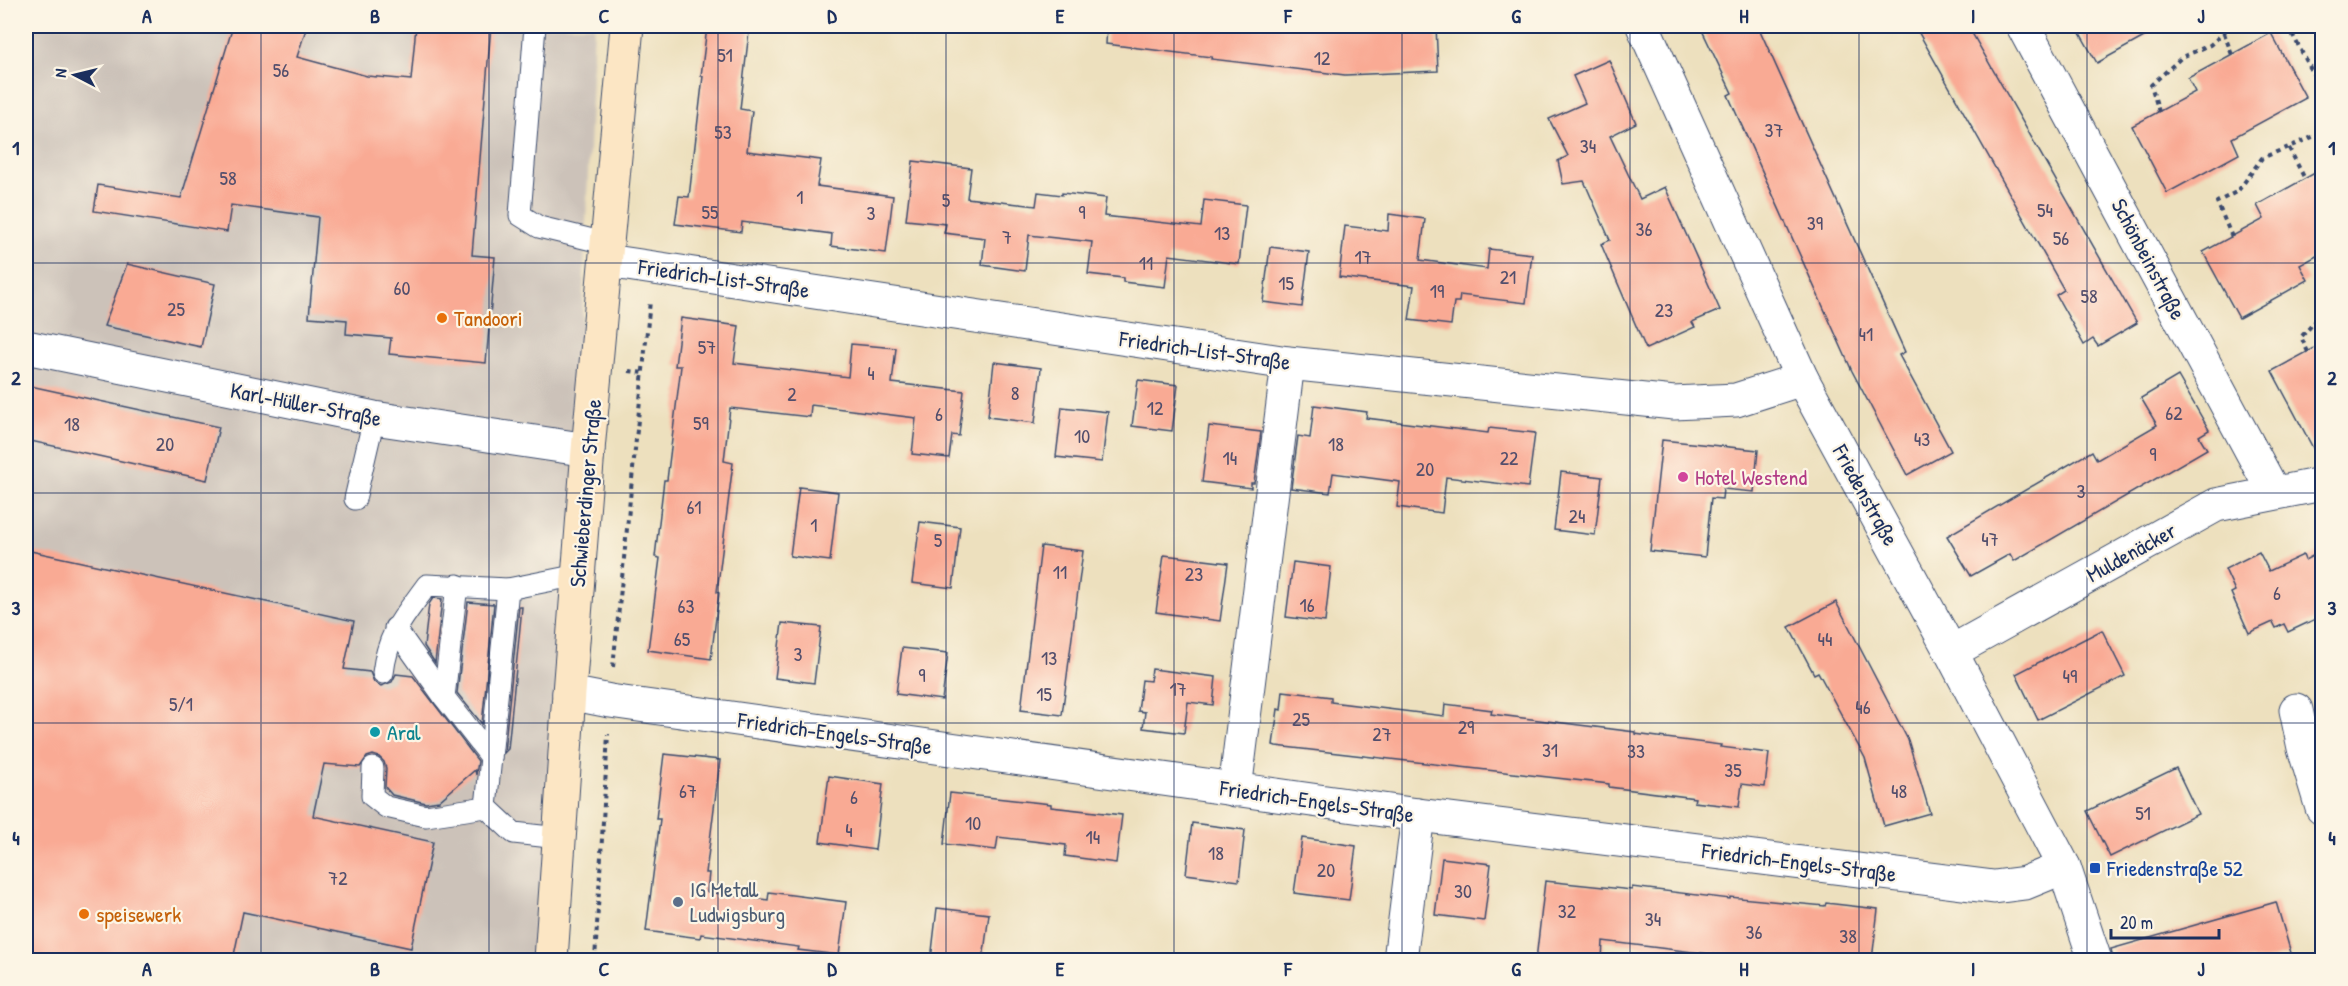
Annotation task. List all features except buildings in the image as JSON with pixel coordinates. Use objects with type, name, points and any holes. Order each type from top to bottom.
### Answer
[{"type":"main road","name":"Schwieberdinger Straße","points":[[551,960],[588,450],[627,26]]},
{"type":"street","name":"Friedenstraße","points":[[1643,26],[1802,379],[1951,652],[2064,867],[2095,960]]},
{"type":"street","name":"Schönbeinstraße","points":[[2023,26],[2274,493]]},
{"type":"street","name":"Friedrich-List-Straße","points":[[608,252],[653,268],[1288,363],[1674,403],[1736,400],[1802,379]]},
{"type":"street","name":"Karl-Hüller-Straße","points":[[26,347],[374,418],[588,450]]},
{"type":"street","points":[[1235,790],[1288,363]]},
{"type":"street","name":"Muldenäcker","points":[[1951,652],[2216,504],[2322,484]]},
{"type":"street","name":"Friedrich-Engels-Straße","points":[[569,693],[610,701],[1418,815],[1994,887],[2025,883],[2064,867]]},
{"type":"street","points":[[2296,710],[2304,748],[2322,808]]},
{"type":"street","points":[[1400,960],[1418,815]]},
{"type":"lane","points":[[535,26],[520,216],[539,227],[608,252]]},
{"type":"lane","points":[[355,499],[374,418]]},
{"type":"lane","points":[[383,673],[386,652],[395,628],[427,585],[508,589],[578,575]]},
{"type":"lane","points":[[444,697],[458,585]]},
{"type":"lane","points":[[486,807],[508,589]]},
{"type":"lane","points":[[395,628],[444,697],[491,757]]},
{"type":"lane","points":[[373,768],[372,796],[386,807],[426,816],[486,807]]},
{"type":"lane","points":[[486,807],[514,833],[559,838]]},
{"type":"path","points":[[2159,112],[2151,84],[2182,57],[2210,45],[2231,26]]},
{"type":"path","points":[[2288,26],[2322,90]]},
{"type":"path","points":[[2223,33],[2232,55]]},
{"type":"path","points":[[2232,237],[2217,202],[2238,191],[2262,158],[2322,133]]},
{"type":"path","points":[[2289,148],[2305,179]]},
{"type":"path","points":[[595,960],[610,701],[653,268]]},
{"type":"path","points":[[2308,352],[2301,337],[2322,314]]},
{"type":"shaded area","points":[[26,26],[594,26],[556,960],[26,960]]},
{"type":"place","name":"Tandoori","points":[[442,318]]},
{"type":"place","name":"Hotel Westend","points":[[1683,477]]},
{"type":"place","name":"Aral","points":[[375,732]]},
{"type":"place","name":"Friedenstraße 52","points":[[2095,868]]},
{"type":"place","name":"IG Metall Ludwigsburg","points":[[678,902]]},
{"type":"place","name":"speisewerk","points":[[84,914]]}]
